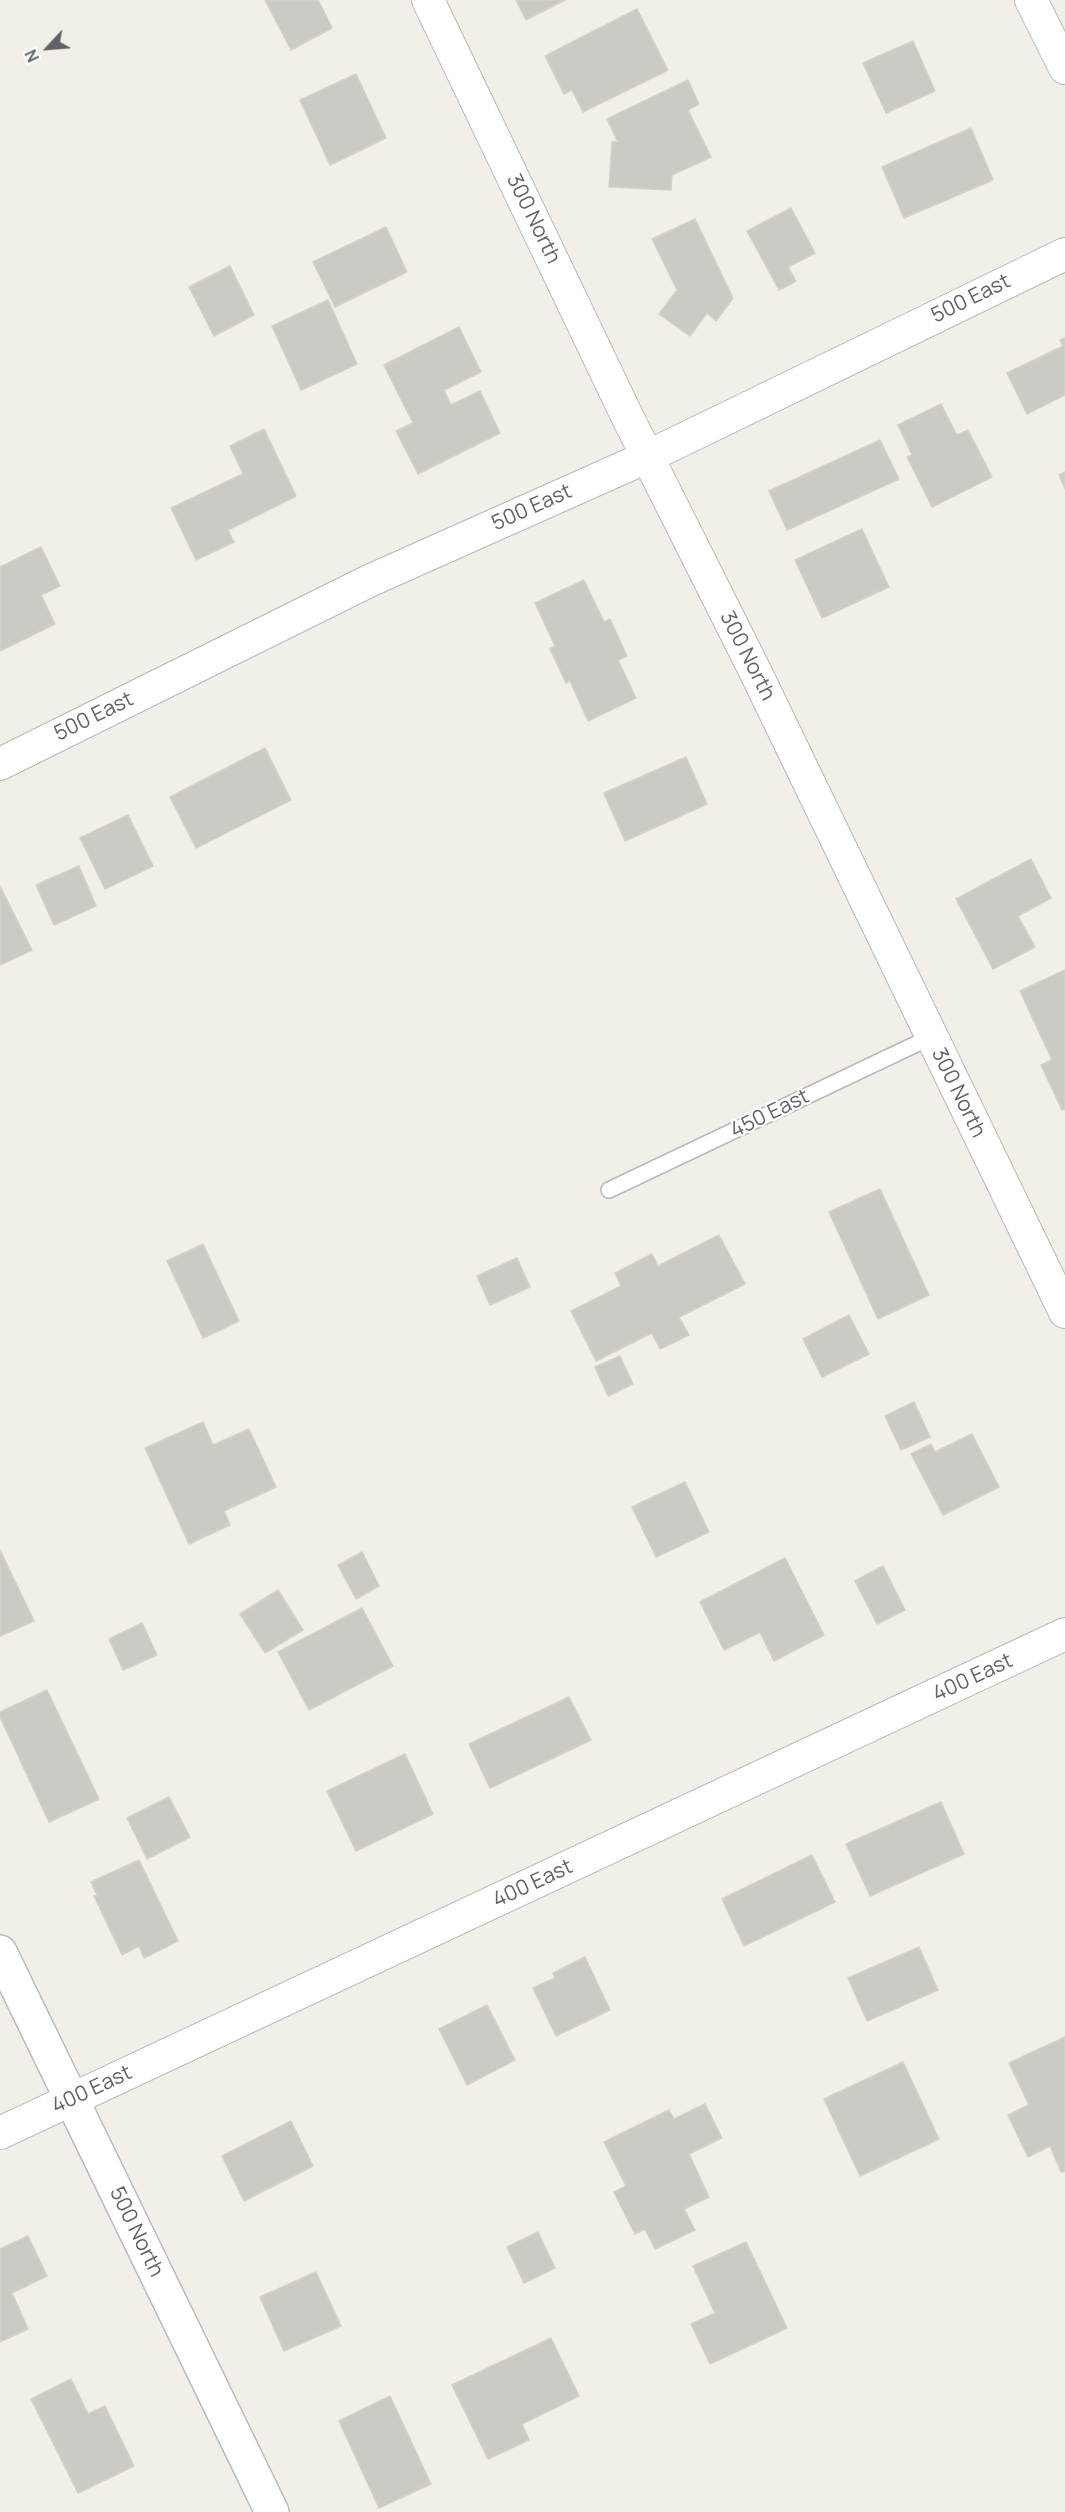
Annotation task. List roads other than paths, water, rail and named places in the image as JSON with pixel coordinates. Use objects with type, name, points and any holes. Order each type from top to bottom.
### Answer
[{"type":"street","name":"300 North","points":[[428,0],[647,457],[755,671],[1065,1312]]},
{"type":"street","points":[[1032,0],[1065,68]]},
{"type":"street","name":"500 East","points":[[0,764],[369,581],[647,457],[1065,254]]},
{"type":"street","name":"400 East","points":[[0,2133],[1065,1634]]},
{"type":"street","name":"500 North","points":[[0,1952],[272,2512]]},
{"type":"lane","name":"450 East","points":[[609,1190],[931,1037]]}]
